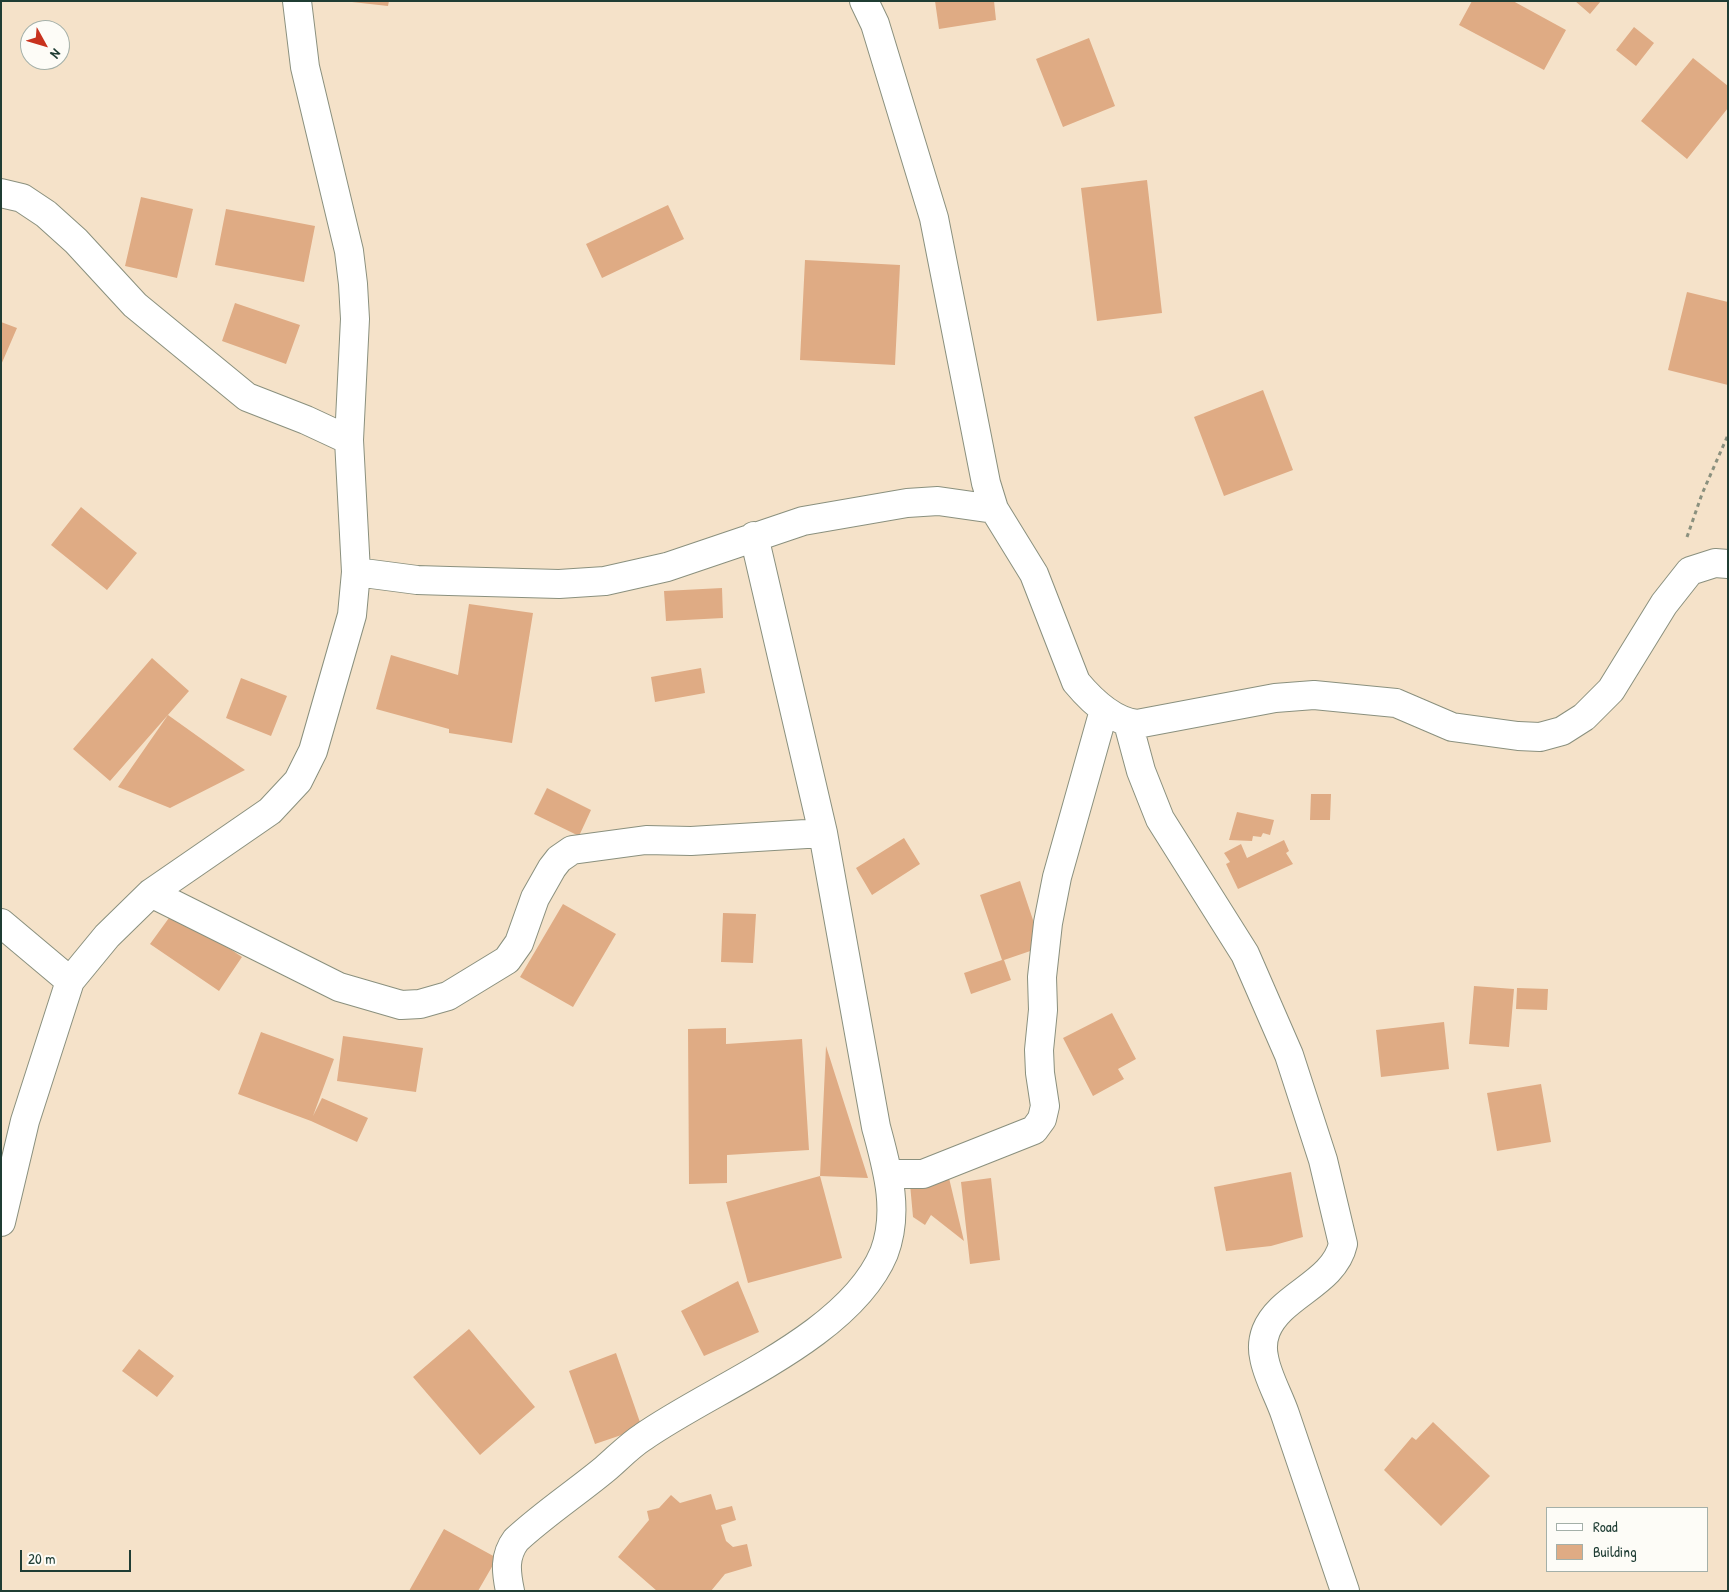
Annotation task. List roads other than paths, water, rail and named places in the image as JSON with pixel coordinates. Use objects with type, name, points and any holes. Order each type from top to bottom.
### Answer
[{"type":"street","points":[[1,1222],[25,1121],[70,981],[107,936],[151,893],[270,811],[298,781],[313,751],[352,615],[356,572],[349,440],[355,319],[353,284],[349,252],[305,67],[297,1]]},
{"type":"street","points":[[864,1],[878,33],[934,218],[986,483],[994,509],[1034,574],[1076,682],[1104,710],[1128,723],[1137,724],[1276,698],[1314,695],[1396,703],[1452,727],[1540,737],[1562,731],[1584,717],[1611,690],[1664,604],[1690,571],[1715,563],[1728,564]]},
{"type":"street","points":[[1,193],[22,198],[46,214],[76,241],[135,305],[247,397],[349,440]]},
{"type":"street","points":[[356,572],[449,582],[559,584],[605,581],[666,567],[803,521],[906,503],[938,501],[994,509]]},
{"type":"street","points":[[510,1591],[506,1565],[508,1550],[534,1523],[642,1437],[754,1373],[810,1335],[839,1311],[863,1286],[884,1252],[893,1216],[888,1174],[876,1126],[823,834],[754,536]]},
{"type":"street","points":[[888,1174],[923,1174],[1034,1130],[1042,1119],[1045,1106],[1039,1050],[1043,1010],[1042,977],[1048,923],[1057,877],[1104,710]]},
{"type":"street","points":[[1128,723],[1141,771],[1160,819],[1245,954],[1259,983],[1289,1055],[1323,1160],[1343,1244],[1342,1249],[1330,1267],[1274,1317],[1266,1331],[1263,1344],[1264,1359],[1284,1411],[1345,1591]]},
{"type":"street","points":[[151,893],[338,987],[401,1004],[420,1004],[448,996],[507,960],[519,943],[536,898],[552,868],[559,859],[572,850],[646,840],[691,841],[823,834]]},
{"type":"street","points":[[1,923],[70,981]]}]
